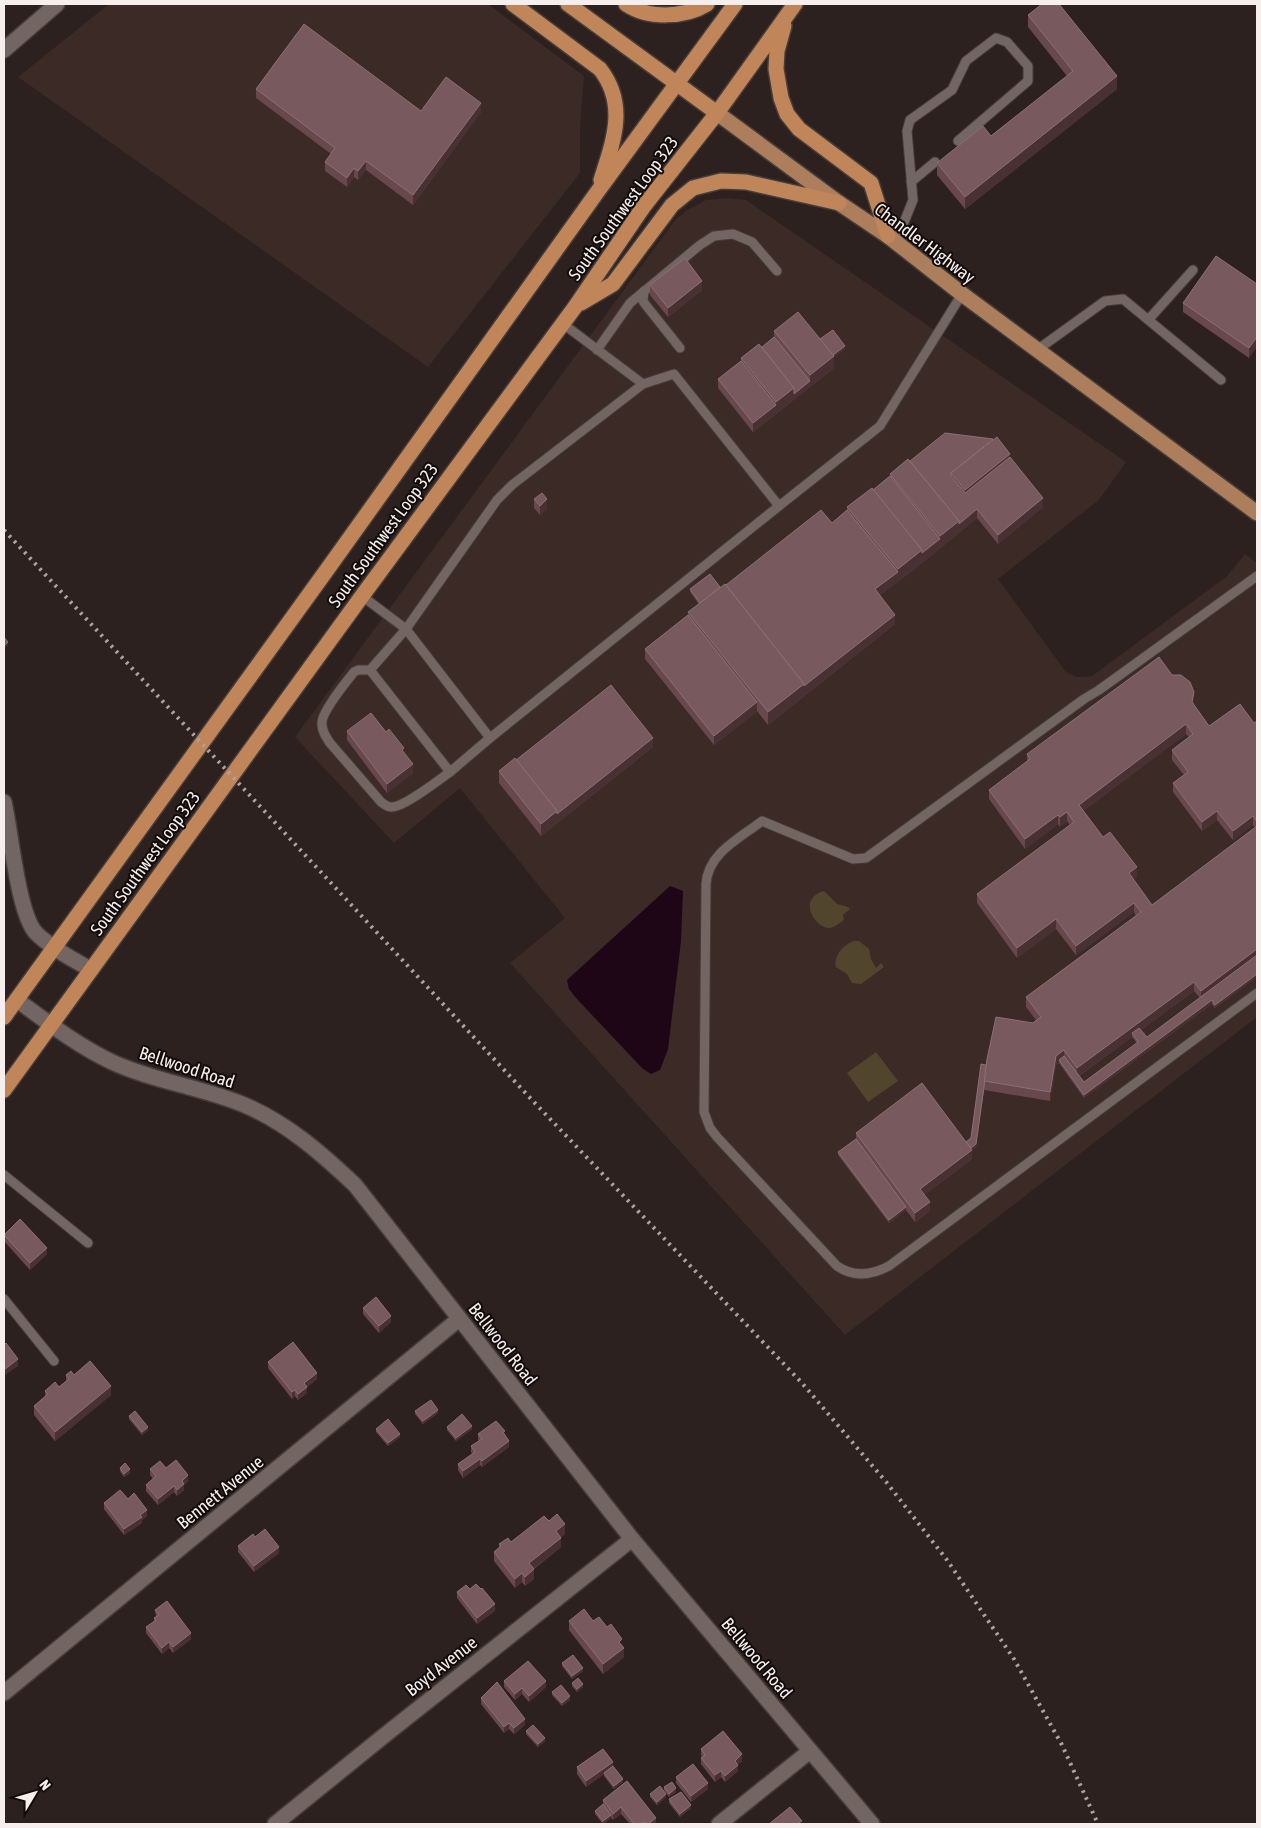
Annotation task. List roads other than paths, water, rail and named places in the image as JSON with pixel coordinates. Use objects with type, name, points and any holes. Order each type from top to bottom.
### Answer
[{"type":"highway","points":[[513,4],[600,69],[609,82],[615,104],[616,124],[614,138],[598,191]]},
{"type":"highway","name":"Chandler Highway","points":[[568,4],[717,113]]},
{"type":"highway","points":[[626,4],[638,11],[659,15],[682,13],[707,4]]},
{"type":"highway","name":"South Southwest Loop 323","points":[[4,1017],[598,191],[735,4]]},
{"type":"highway","points":[[792,9],[779,40],[776,69],[780,98],[787,114],[798,129],[871,183],[892,239]]},
{"type":"highway","name":"South Southwest Loop 323","points":[[4,1090],[575,306],[644,206],[717,113],[792,9]]},
{"type":"highway","points":[[575,306],[613,284],[672,205],[692,188],[721,181],[746,182],[840,203]]},
{"type":"main road","name":"Chandler Highway","points":[[717,113],[892,239],[962,294],[1257,513]]},
{"type":"street","points":[[4,50],[57,4]]},
{"type":"street","points":[[4,802],[25,911],[30,924],[36,933],[90,970]]},
{"type":"street","name":"Bellwood Road","points":[[17,1000],[98,1055],[114,1063],[241,1104],[270,1118],[306,1141],[355,1185],[632,1539],[872,1824]]},
{"type":"street","name":"Bennett Avenue","points":[[4,1693],[460,1319]]},
{"type":"street","name":"Boyd Avenue","points":[[275,1824],[350,1765],[385,1734],[632,1539]]},
{"type":"street","points":[[719,1824],[810,1751]]},
{"type":"lane","points":[[892,239],[913,200],[907,131],[910,120],[952,90],[966,61],[996,38],[1007,42],[1028,66],[1028,81],[958,141]]},
{"type":"lane","points":[[911,182],[935,162]]},
{"type":"lane","points":[[597,350],[630,303],[707,239],[720,234],[740,236],[752,242],[777,271]]},
{"type":"lane","points":[[1149,320],[1193,270]]},
{"type":"lane","points":[[644,291],[644,304],[680,348]]},
{"type":"lane","points":[[778,506],[674,374],[643,384],[504,492],[406,629],[370,670],[354,672],[324,713],[322,724],[325,736],[381,802],[392,807],[404,803],[450,772],[778,506],[880,426],[962,294]]},
{"type":"lane","points":[[1037,350],[1105,301],[1123,299],[1221,380]]},
{"type":"lane","points":[[562,323],[643,384]]},
{"type":"lane","points":[[1257,576],[866,858],[853,859],[762,821],[718,855],[708,868],[706,884],[704,1112],[710,1128],[716,1137],[837,1266],[851,1274],[870,1274],[889,1266],[1257,993]]},
{"type":"lane","points":[[362,596],[406,629],[490,738]]},
{"type":"lane","points":[[370,670],[450,772]]},
{"type":"lane","points":[[4,1175],[88,1243]]},
{"type":"lane","points":[[4,1299],[54,1361]]},
{"type":"railway","points":[[4,530],[532,1100],[802,1383],[887,1483],[947,1560],[1014,1659],[1062,1745],[1098,1824]]}]
